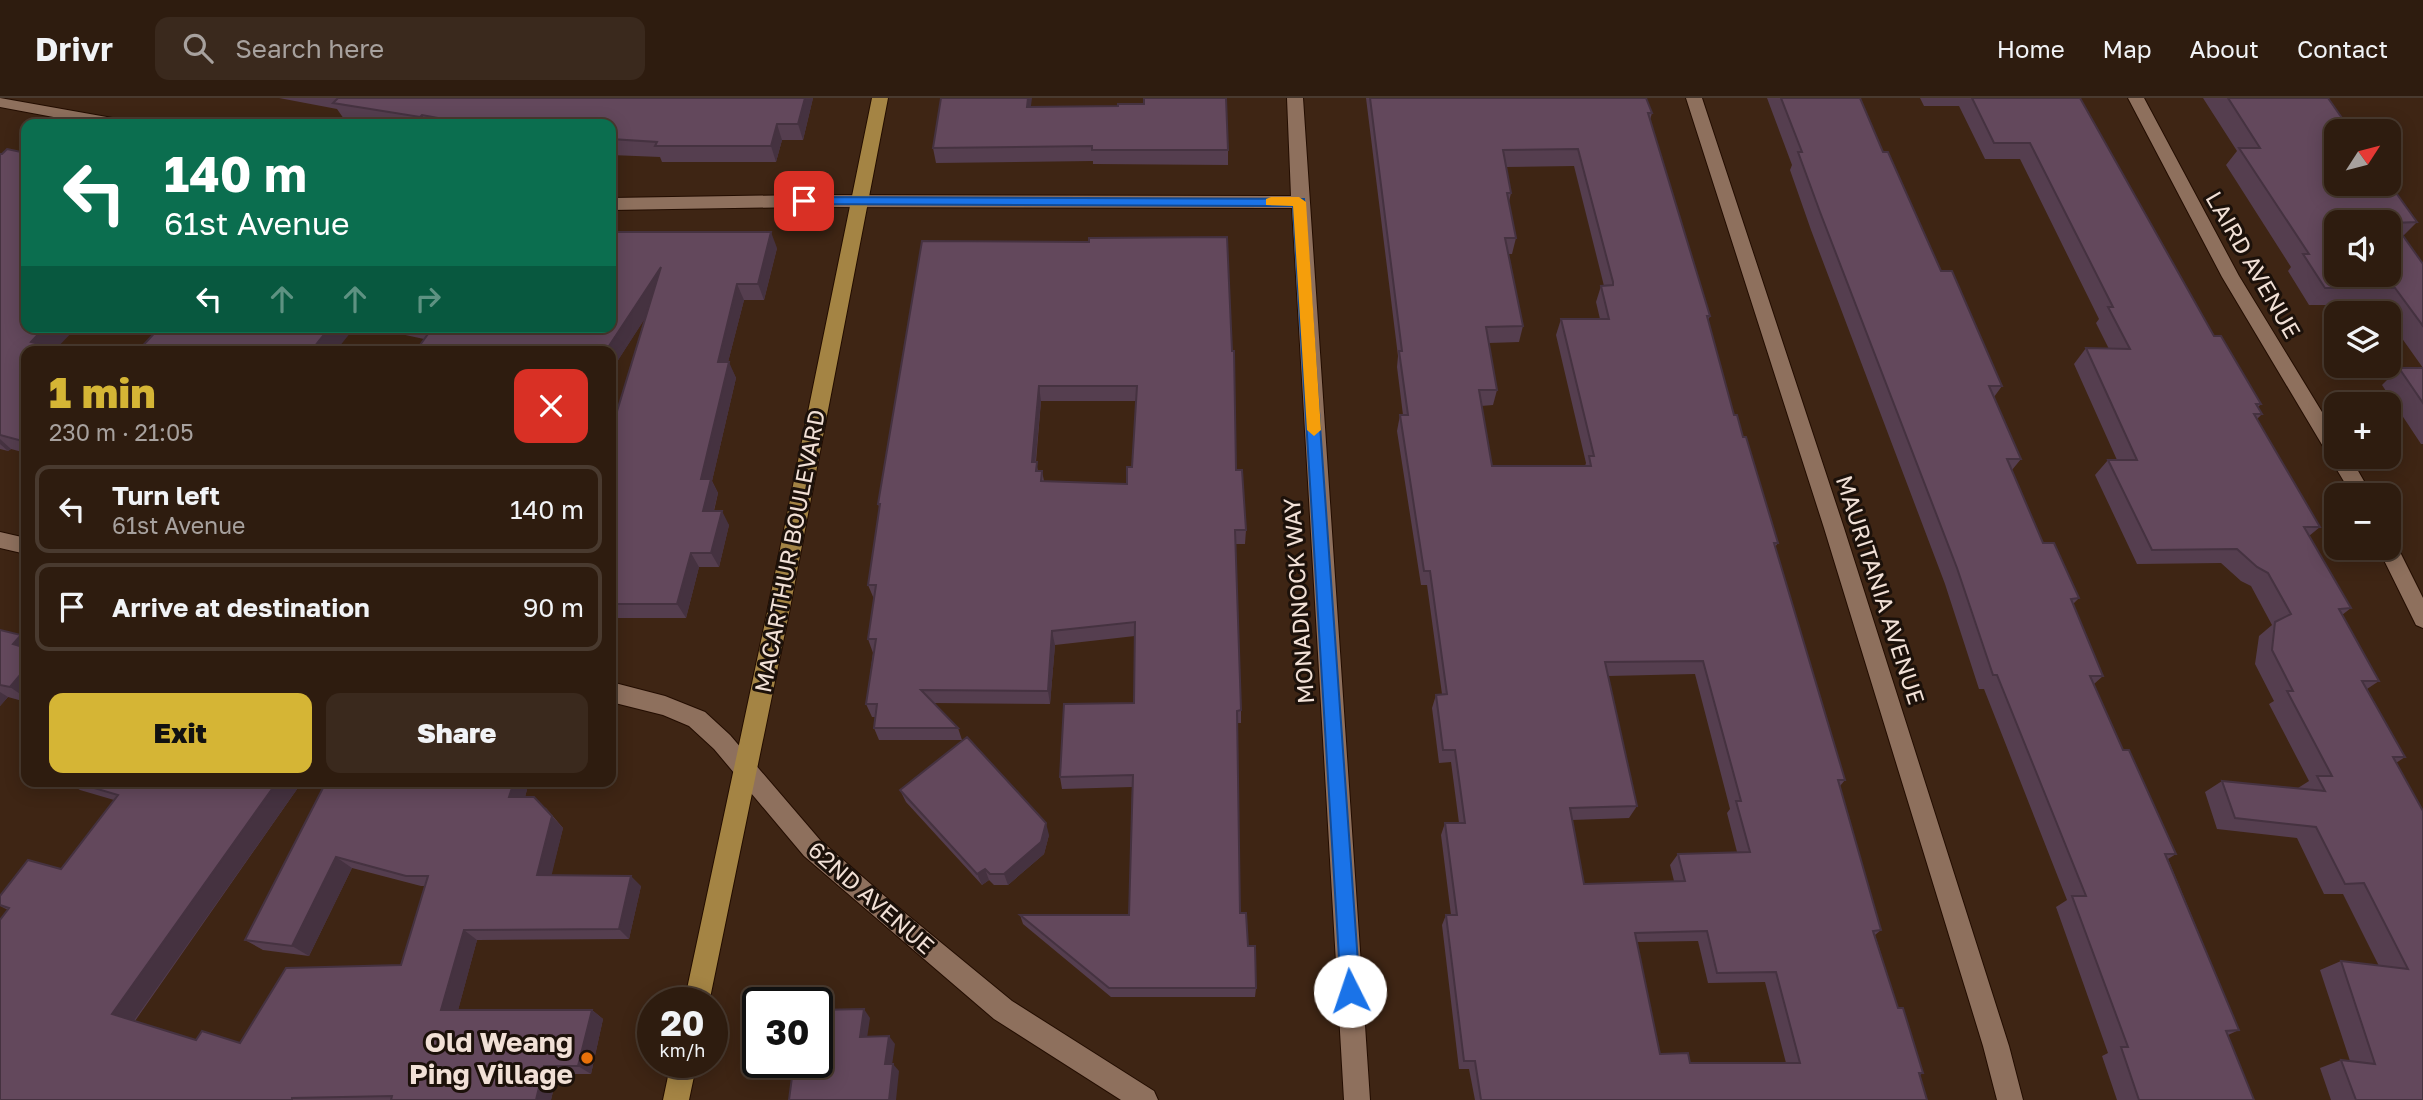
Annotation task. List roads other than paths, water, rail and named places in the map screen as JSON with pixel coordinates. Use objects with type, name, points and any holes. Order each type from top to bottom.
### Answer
[{"type":"main road","name":"MACARTHUR BOULEVARD","points":[[699,987],[880,98]]},
{"type":"main road","points":[[676,1100],[681,1078]]},
{"type":"street","name":"MONADNOCK WAY","points":[[1295,98],[1299,202],[1357,1100]]},
{"type":"street","name":"MAURITANIA AVENUE","points":[[1694,98],[1838,541],[1996,1045],[2010,1100]]},
{"type":"street","name":"LAIRD AVENUE","points":[[2136,98],[2175,180],[2254,319],[2324,431]]},
{"type":"street","points":[[0,102],[91,119]]},
{"type":"street","points":[[616,204],[1299,202]]},
{"type":"street","points":[[0,540],[21,545]]},
{"type":"street","points":[[2394,560],[2423,619]]},
{"type":"street","name":"62ND AVENUE","points":[[616,693],[685,713],[722,741],[812,848],[930,950],[1003,1010],[1145,1100]]},
{"type":"place","name":"Old Weang Ping Village","points":[[587,1058]]}]
